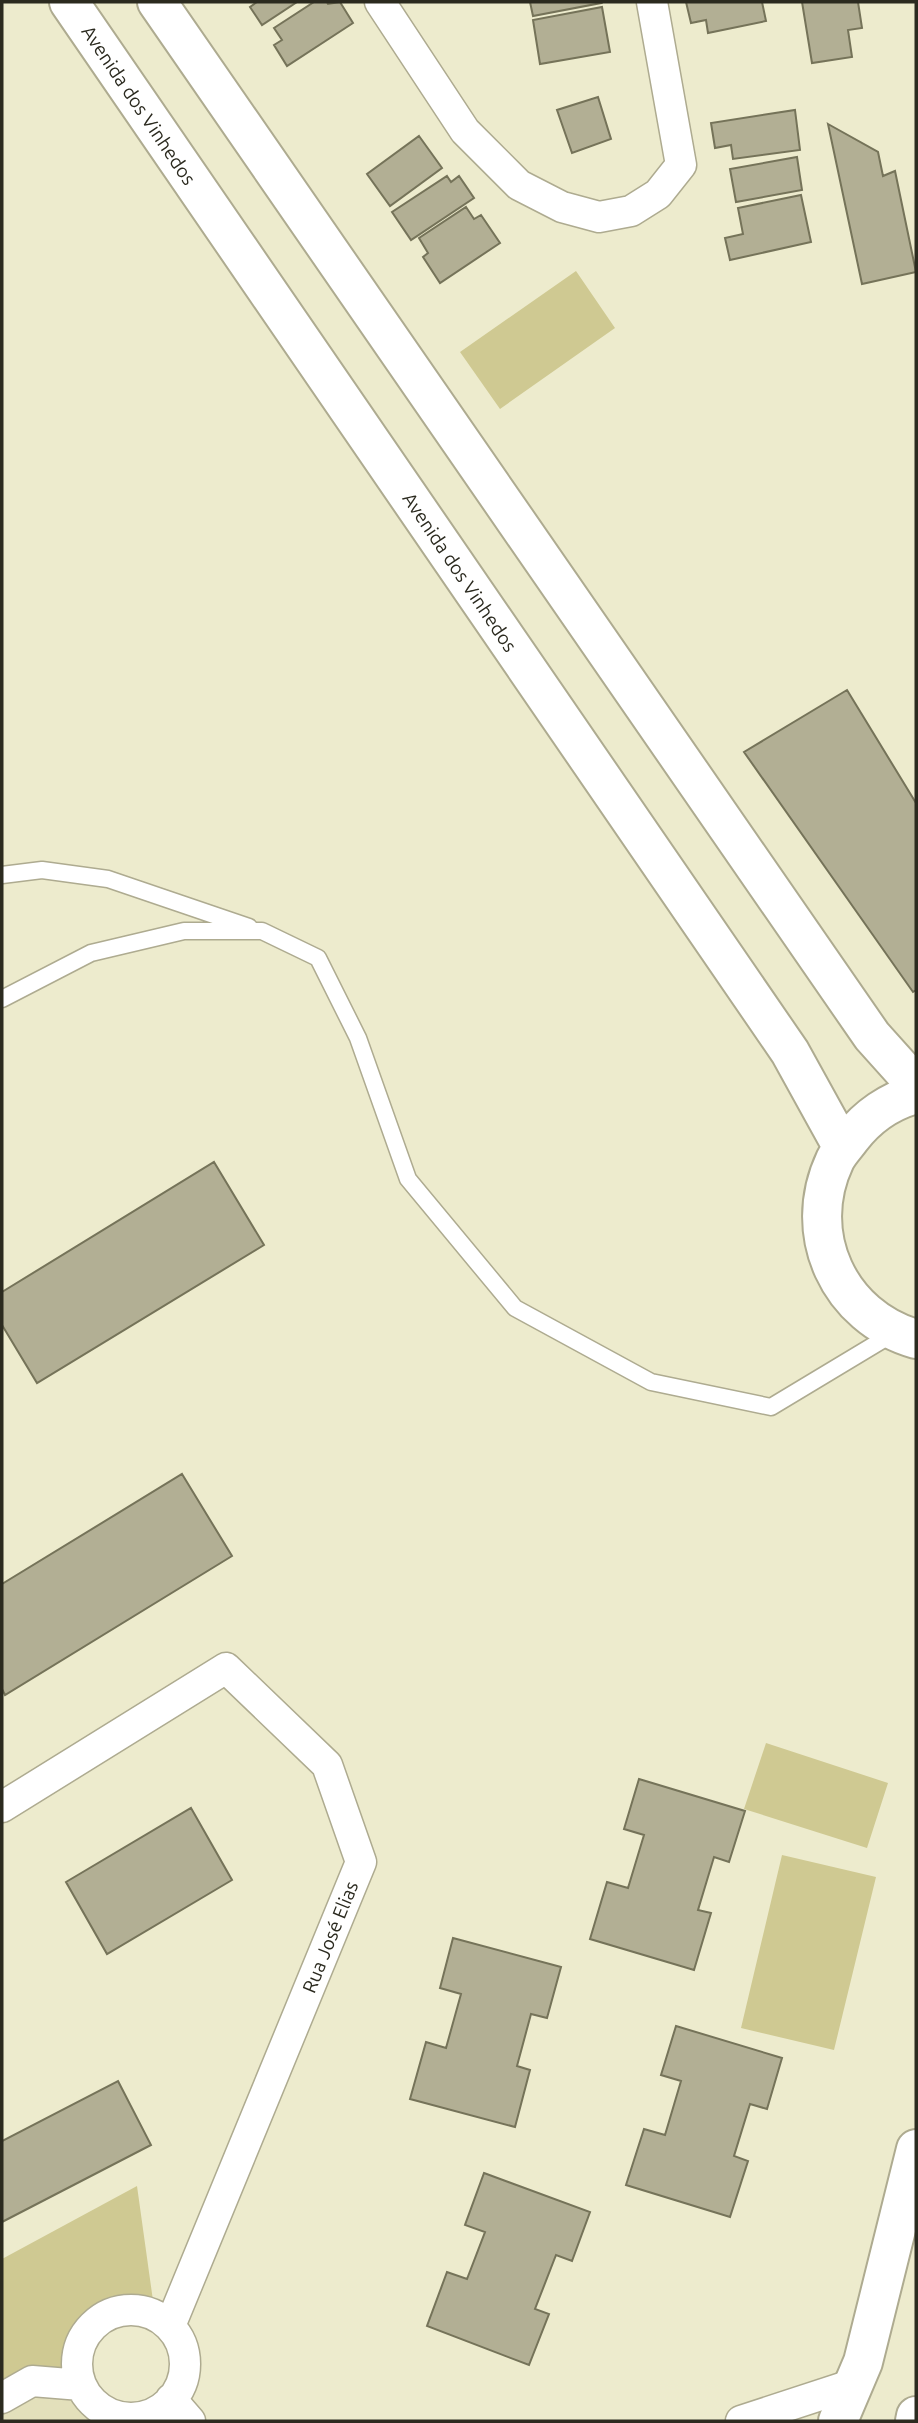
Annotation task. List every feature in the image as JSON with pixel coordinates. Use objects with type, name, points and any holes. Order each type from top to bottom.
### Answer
[{"type":"main road","name":"Avenida dos Vinhedos","points":[[69,2],[790,1052],[844,1148]]},
{"type":"main road","points":[[157,2],[872,1036],[916,1085]]},
{"type":"main road","points":[[905,1336],[861,1310],[836,1277],[823,1238],[823,1197],[836,1158],[862,1124],[899,1099],[916,1094]]},
{"type":"main road","points":[[838,2421],[863,2362],[916,2149]]},
{"type":"street","points":[[380,2],[465,131],[519,185],[562,207],[599,217],[631,211],[658,194],[681,165],[652,2]]},
{"type":"street","name":"Rua José Elias","points":[[8,1798],[226,1668],[327,1765],[361,1862],[170,2326]]},
{"type":"street","points":[[137,2311],[155,2315],[170,2326],[179,2340],[184,2357],[183,2375],[177,2391],[181,2410],[120,2419],[103,2411],[90,2399],[81,2385],[77,2367],[79,2348],[88,2332],[101,2319],[118,2312],[137,2311]]},
{"type":"street","points":[[2,2398],[32,2381],[81,2385]]},
{"type":"street","points":[[741,2421],[854,2384]]},
{"type":"lane","points":[[2,876],[42,870],[108,878],[262,931],[318,958],[358,1038],[408,1179],[514,1308],[651,1382],[771,1407],[905,1336]]},
{"type":"lane","points":[[2,999],[91,953],[184,931],[262,931]]},
{"type":"shaded area","points":[[576,271],[615,328],[500,409],[460,352]]},
{"type":"shaded area","points":[[766,1743],[888,1783],[867,1848],[744,1809]]},
{"type":"shaded area","points":[[782,1855],[876,1877],[834,2050],[741,2028]]},
{"type":"shaded area","points":[[137,2186],[155,2315],[120,2313],[106,2317],[94,2325],[85,2336],[80,2350],[81,2385],[2,2398],[2,2259]]},
{"type":"shaded area","points":[[81,2385],[90,2399],[103,2411],[122,2421],[2,2421],[2,2398]]},
{"type":"building","points":[[257,2],[297,2],[262,25],[250,7]]},
{"type":"building","points":[[314,2],[340,2],[353,23],[287,66],[274,45],[282,40],[274,28]]},
{"type":"building","points":[[530,2],[600,2],[601,3],[533,16]]},
{"type":"building","points":[[686,2],[762,2],[766,21],[708,33],[706,20],[691,23]]},
{"type":"building","points":[[802,2],[858,2],[862,28],[848,30],[852,57],[812,63]]},
{"type":"building","points":[[602,7],[610,52],[540,64],[533,20]]},
{"type":"building","points":[[598,97],[611,139],[572,153],[557,110]]},
{"type":"building","points":[[795,110],[800,150],[733,159],[731,145],[715,148],[711,123]]},
{"type":"building","points":[[828,124],[878,152],[883,176],[895,171],[916,272],[862,284]]},
{"type":"building","points":[[419,136],[442,168],[390,206],[367,174]]},
{"type":"building","points":[[797,157],[802,190],[736,202],[730,169]]},
{"type":"building","points":[[447,176],[451,182],[459,176],[474,198],[411,240],[392,212]]},
{"type":"building","points":[[801,195],[811,242],[730,260],[725,238],[743,234],[738,208]]},
{"type":"building","points":[[466,207],[474,219],[481,215],[500,243],[440,283],[423,257],[428,253],[419,238]]},
{"type":"building","points":[[847,690],[916,803],[916,990],[913,992],[744,752]]},
{"type":"building","points":[[214,1162],[264,1245],[37,1383],[2,1325],[2,1292]]},
{"type":"building","points":[[182,1474],[232,1556],[5,1695],[2,1689],[2,1584]]},
{"type":"building","points":[[639,1779],[745,1811],[729,1862],[714,1857],[698,1910],[711,1913],[694,1970],[590,1939],[607,1882],[628,1888],[644,1835],[624,1829]]},
{"type":"building","points":[[191,1808],[232,1880],[107,1954],[66,1882]]},
{"type":"building","points":[[453,1938],[561,1967],[547,2018],[531,2014],[517,2066],[530,2070],[515,2127],[410,2099],[426,2042],[446,2048],[461,1994],[440,1988]]},
{"type":"building","points":[[676,2026],[782,2058],[767,2109],[750,2104],[734,2156],[748,2161],[730,2217],[626,2185],[644,2129],[665,2135],[681,2081],[661,2075]]},
{"type":"building","points":[[118,2081],[151,2145],[2,2222],[2,2141]]},
{"type":"building","points":[[484,2173],[590,2212],[572,2261],[556,2255],[535,2309],[549,2314],[529,2365],[427,2326],[447,2272],[467,2279],[485,2232],[465,2225]]}]
